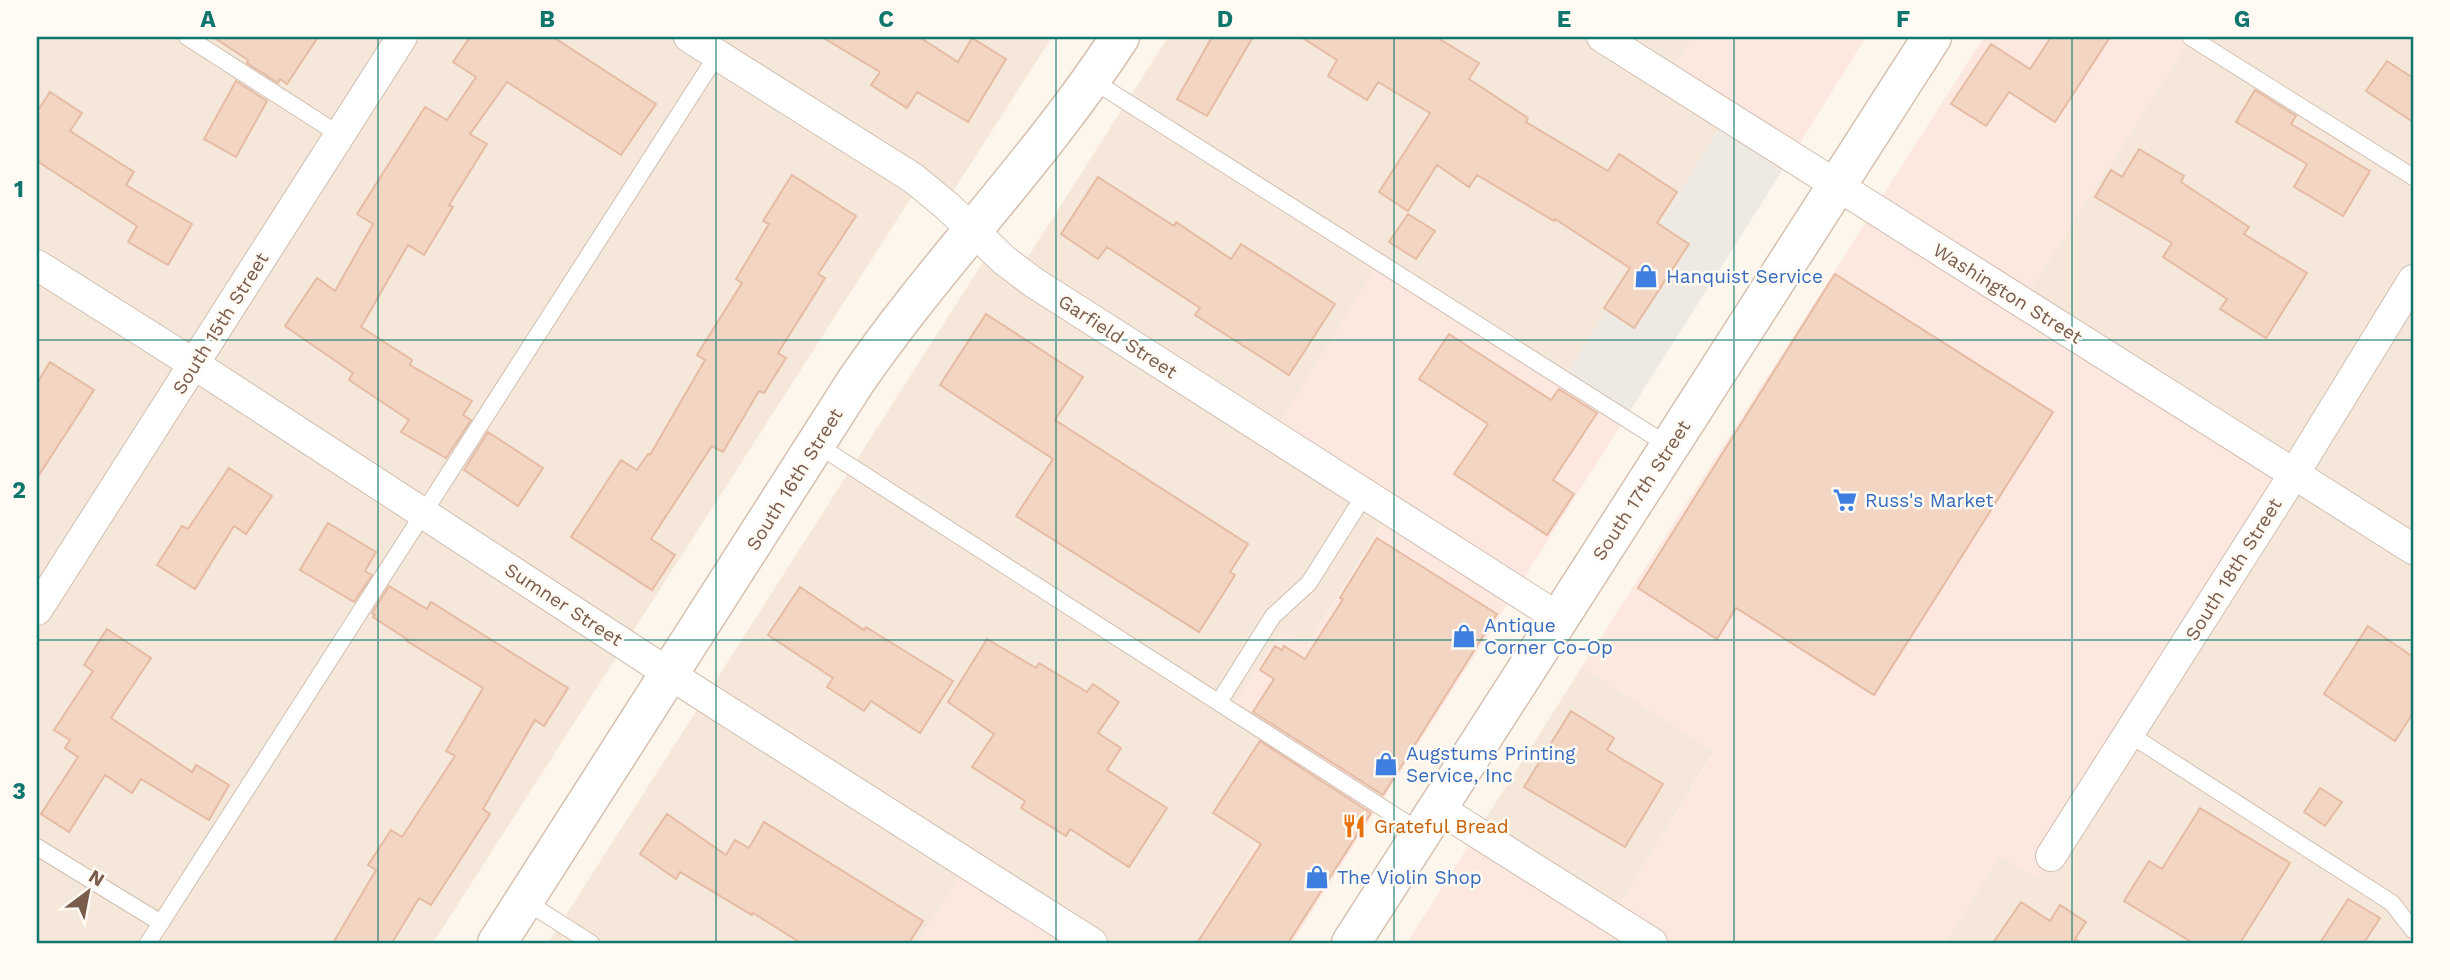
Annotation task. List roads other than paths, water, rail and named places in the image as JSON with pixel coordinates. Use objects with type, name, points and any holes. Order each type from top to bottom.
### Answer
[{"type":"main road","name":"South 16th Street","points":[[497,943],[816,444],[894,327],[1059,126],[1120,37]]},
{"type":"main road","name":"South 17th Street","points":[[1351,943],[1932,37]]},
{"type":"street","name":"South 15th Street","points":[[39,600],[194,364],[402,37]]},
{"type":"street","name":"Garfield Street","points":[[689,37],[913,178],[1034,282],[1559,618]]},
{"type":"street","name":"Washington Street","points":[[1602,37],[2413,549]]},
{"type":"street","name":"Sumner Street","points":[[37,264],[670,674],[1092,943]]},
{"type":"street","name":"South 18th Street","points":[[2051,856],[2294,474],[2413,280]]},
{"type":"street","points":[[1430,820],[1652,943]]},
{"type":"lane","points":[[187,37],[340,135]]},
{"type":"lane","points":[[2190,37],[2413,177]]},
{"type":"lane","points":[[148,943],[717,55]]},
{"type":"lane","points":[[1092,80],[1669,446]]},
{"type":"lane","points":[[816,444],[1219,702],[1430,820]]},
{"type":"lane","points":[[1219,702],[1273,616],[1309,583],[1365,494]]},
{"type":"lane","points":[[2129,734],[2392,903],[2413,930]]},
{"type":"lane","points":[[37,847],[161,923]]},
{"type":"lane","points":[[525,901],[591,943]]},
{"type":"place","name":"Hanquist Service","points":[[1646,276]]},
{"type":"place","name":"Russ's Market","points":[[1845,500]]},
{"type":"place","name":"Antique Corner Co-Op","points":[[1464,636]]},
{"type":"place","name":"Augstums Printing Service, Inc","points":[[1386,764]]},
{"type":"place","name":"Grateful Bread","points":[[1354,826]]},
{"type":"place","name":"The Violin Shop","points":[[1317,877]]}]
